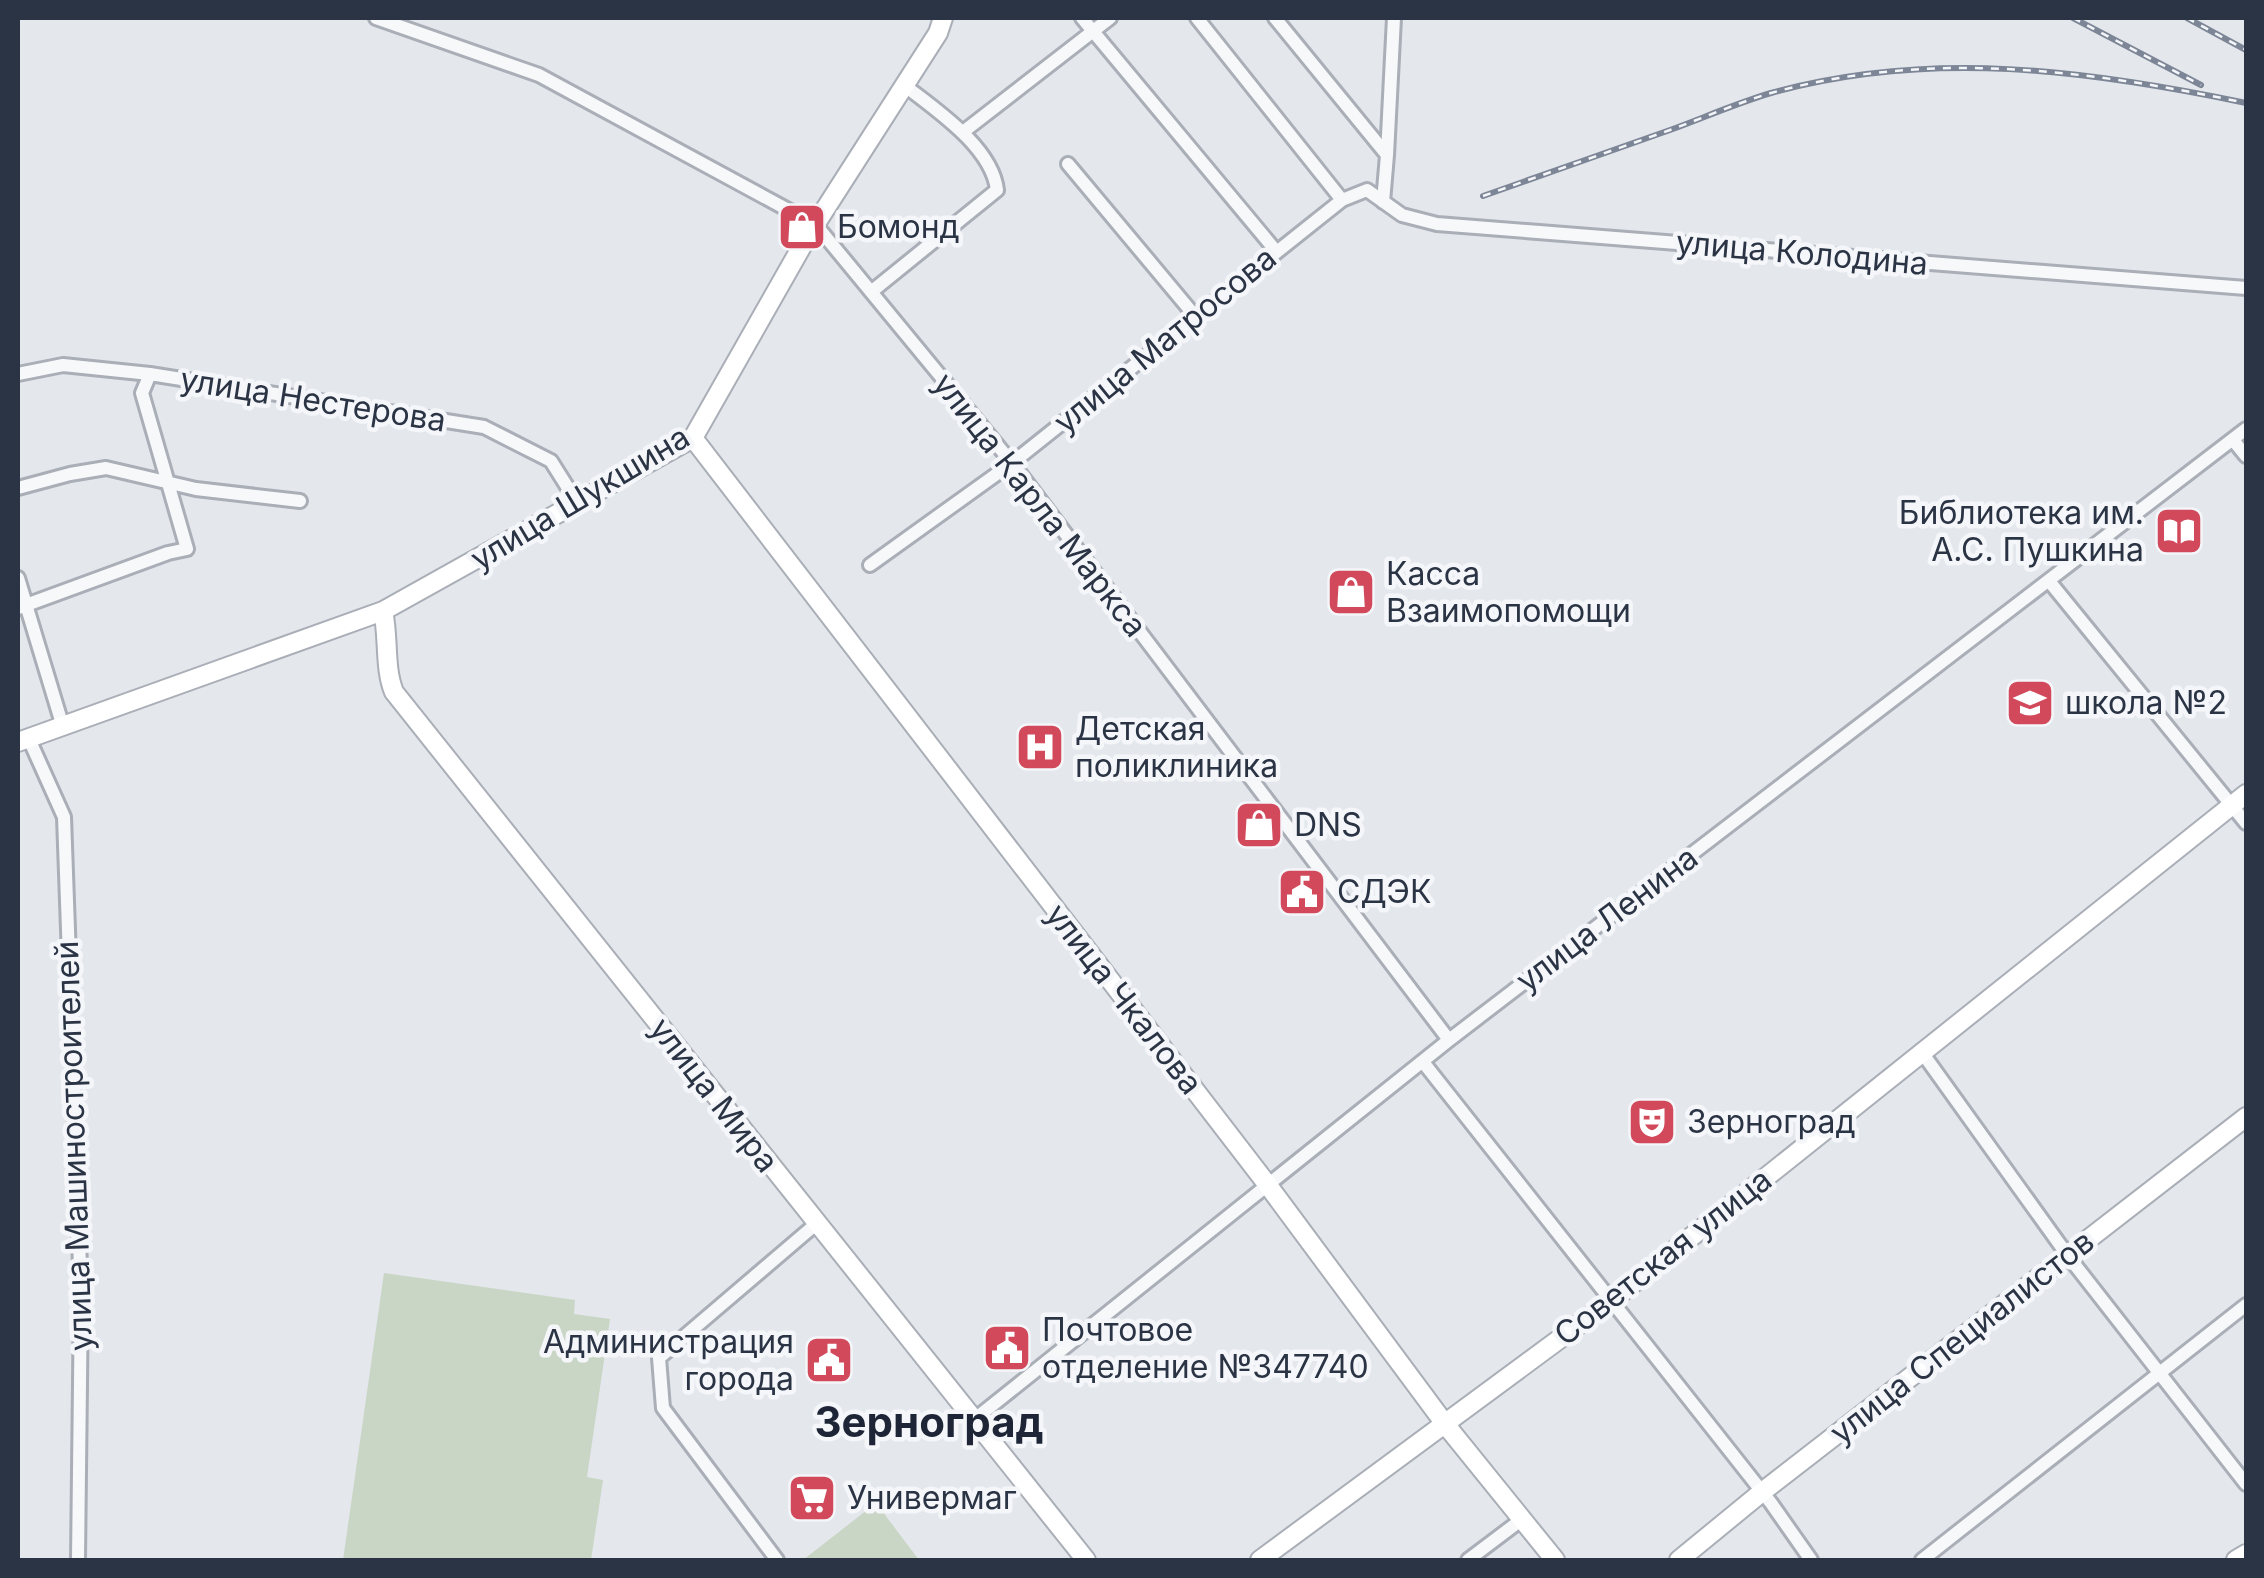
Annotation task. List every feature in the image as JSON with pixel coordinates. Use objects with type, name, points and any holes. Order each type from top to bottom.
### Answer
[{"type":"street","name":"улица Карла Маркса","points":[[376,18],[538,75],[816,225],[1012,463],[1449,1040]]},
{"type":"street","name":"улица Шукшина","points":[[23,741],[383,611],[693,438],[816,225],[938,33],[943,18]]},
{"type":"street","points":[[1082,18],[1276,251]]},
{"type":"street","points":[[963,132],[1110,18]]},
{"type":"street","points":[[1197,18],[1342,200]]},
{"type":"street","points":[[1276,18],[1388,155]]},
{"type":"street","points":[[1383,202],[1394,18]]},
{"type":"street","points":[[871,292],[997,190],[996,179],[963,132],[904,85]]},
{"type":"street","points":[[1068,164],[1194,316]]},
{"type":"street","name":"улица Матросова","points":[[870,565],[1012,463],[1342,200],[1366,190]]},
{"type":"street","name":"улица Колодина","points":[[1366,190],[1402,215],[1437,224],[2246,288]]},
{"type":"street","name":"улица Нестерова","points":[[18,374],[63,364],[484,427],[550,461],[578,504]]},
{"type":"street","points":[[22,607],[187,549],[142,392],[150,374]]},
{"type":"street","name":"улица Ленина","points":[[974,1419],[1449,1040],[2246,429]]},
{"type":"street","name":"улица Чкалова","points":[[693,438],[1267,1184],[1445,1424],[1554,1560]]},
{"type":"street","points":[[2233,440],[2246,456]]},
{"type":"street","points":[[18,488],[106,468],[261,499],[300,501]]},
{"type":"street","points":[[18,578],[22,607],[63,727]]},
{"type":"street","points":[[2049,581],[2240,800],[2246,823]]},
{"type":"street","name":"улица Мира","points":[[383,611],[394,692],[1086,1560]]},
{"type":"street","name":"улица Машиностроителей","points":[[23,741],[64,817],[81,1295],[78,1560]]},
{"type":"street","name":"Советская улица","points":[[1260,1560],[1610,1301],[2240,800]]},
{"type":"street","points":[[1921,1051],[2068,1256],[2246,1484]]},
{"type":"street","points":[[1423,1062],[1762,1492],[1811,1560]]},
{"type":"street","name":"улица Специалистов","points":[[1679,1560],[2246,1117]]},
{"type":"street","points":[[777,1560],[663,1408],[659,1358],[816,1224]]},
{"type":"street","points":[[1922,1560],[2246,1305]]},
{"type":"street","points":[[1468,1560],[1521,1520]]},
{"type":"street","points":[[2236,1560],[2246,1554]]},
{"type":"green space","points":[[384,1273],[575,1300],[574,1314],[610,1319],[587,1477],[603,1480],[591,1560],[343,1560]]},
{"type":"green space","points":[[876,1503],[919,1560],[803,1560]]},
{"type":"railway","points":[[2073,18],[2201,85]]},
{"type":"railway","points":[[2187,18],[2246,50]]},
{"type":"railway","points":[[1483,196],[1771,93],[1890,71],[1950,68],[2068,74],[2246,103]]},
{"type":"place","name":"Бомонд","points":[[802,227]]},
{"type":"place","name":"Библиотека им. А.С. Пушкина","points":[[2179,531]]},
{"type":"place","name":"Касса Взаимопомощи","points":[[1351,592]]},
{"type":"place","name":"школа №2","points":[[2030,703]]},
{"type":"place","name":"Детская поликлиника","points":[[1040,747]]},
{"type":"place","name":"DNS","points":[[1259,825]]},
{"type":"place","name":"СДЭК","points":[[1302,892]]},
{"type":"place","name":"Зерноград","points":[[1652,1122]]},
{"type":"place","name":"Почтовое отделение №347740","points":[[1007,1348]]},
{"type":"place","name":"Администрация города","points":[[829,1360]]},
{"type":"place","name":"Универмаг","points":[[812,1498]]},
{"type":"district","name":"Зерноград","points":[[929,1422]]}]
